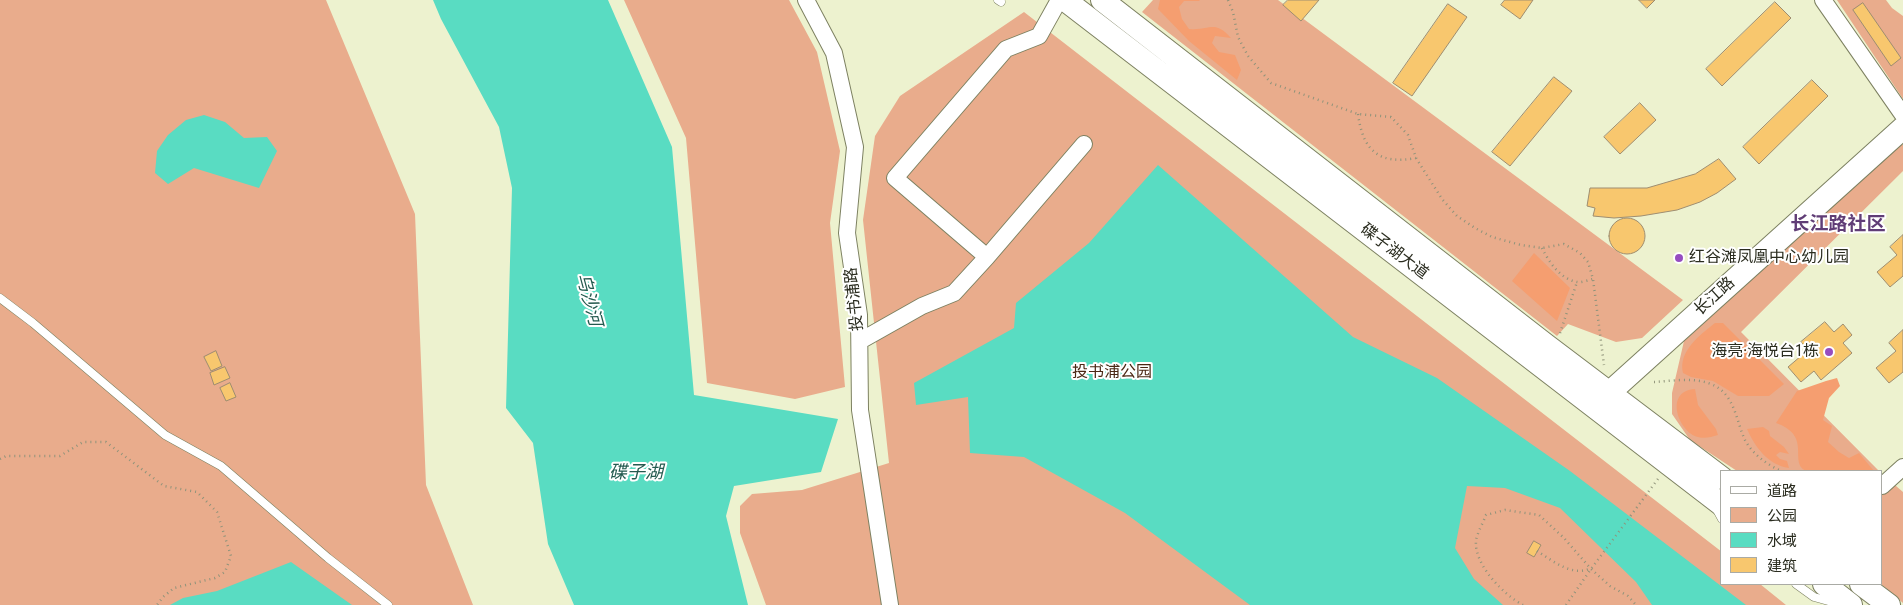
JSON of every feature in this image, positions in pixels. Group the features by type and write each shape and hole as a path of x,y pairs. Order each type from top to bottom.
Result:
{"main road":[{"name":"碟子湖大道","path":"1066,0 1602,399 1717,492"},
{"name":"碟子湖大道","path":"1102,0 1554,351 1669,464 1717,492"},
{"name":"长江路","path":"1602,399 1903,128"},
{"path":"1825,585 1851,605"},
{"path":"1862,585 1889,605"}],"street":[{"name":"投书浦路","path":"806,0 834,53 855,147 847,233 859,316 860,410 890,605"},
{"path":"987,257 895,178 1006,49 1039,36 1059,0"},
{"path":"1823,0 1903,115"},
{"path":"860,341 922,306 954,292 987,257 1084,144"},
{"path":"1883,485 1902,469"}],"lane":[{"path":"812,0 834,53"},
{"path":"0,298 33,323 165,435 221,466 328,558 388,605"},
{"path":"1717,492 1720,508"},
{"path":"1797,585 1814,598 1842,605"}],"path":[{"path":"1228,0 1233,12 1238,37 1248,56 1271,83 1358,114 1391,116 1408,135 1416,158 1442,199 1457,216 1492,237 1521,245 1542,248 1564,244 1580,253 1588,262 1593,279 1603,359 1602,399"},
{"path":"1358,114 1360,131 1370,150 1383,159 1402,161 1416,158"},
{"path":"1542,248 1550,263 1565,277 1577,282 1593,279"},
{"path":"1554,351 1577,282"},
{"path":"1654,382 1685,380 1712,384 1729,398 1745,440 1766,463 1778,470"},
{"path":"0,459 6,456 60,456 82,442 106,442 164,486 197,492 217,512 231,556 225,572 215,578 174,588 162,597 157,605"},
{"path":"1566,605 1591,568 1669,464"},
{"path":"1523,605 1512,599 1482,567 1476,542 1486,515 1506,510 1539,515 1610,586 1628,596 1636,605"},
{"path":"1537,551 1571,570 1582,572 1591,568"}],"green space":[{"path":"0,0 326,0 415,214 426,485 473,605 0,605"},
{"path":"624,0 789,0 817,52 840,151 830,223 845,387 795,399 707,383 686,138"},
{"path":"1153,0 1278,0 1683,300 1642,338 1616,342 1568,324 1557,336 1142,12"},
{"path":"1837,0 1886,0 1892,8 1903,16 1903,99"},
{"name":"投书浦公园","path":"1024,12 1720,550 1720,585 1761,585 1786,605 766,605 740,533 740,506 752,494 802,490 889,463 863,220 875,136 900,96"},
{"path":"1897,142 1903,145 1903,171 1741,332 1878,470 1735,470 1690,440 1672,414 1672,393 1684,341"},
{"path":"1883,475 1903,492 1903,603 1882,585"}],"shaded area":[{"path":"1160,0 1200,1 1184,1 1179,7 1182,19 1189,29 1216,27 1231,38 1215,36 1212,43 1219,52 1235,55 1241,70 1237,80 1189,41 1158,9"},
{"path":"1534,253 1570,288 1557,321 1512,281"},
{"path":"1715,323 1723,323 1784,384 1769,396 1738,396 1713,381 1691,377 1683,373 1682,365 1687,351 1697,338"},
{"path":"1837,378 1840,386 1829,398 1823,420 1832,426 1828,442 1849,458 1859,453 1873,470 1805,470 1799,462 1797,442 1794,435 1787,428 1776,423 1797,391"},
{"path":"1695,389 1698,405 1716,429 1718,435 1706,438 1698,437 1691,434 1680,421 1677,412 1679,397 1685,391"},
{"path":"1763,427 1769,431 1770,436 1784,447 1789,454 1780,452 1776,455 1780,459 1787,461 1789,468 1775,463 1763,454 1747,429"}],"water":[{"name":"碟子湖","path":"433,0 608,0 672,147 694,395 838,419 821,472 734,486 726,516 748,605 574,605 548,544 533,443 506,408 512,188 499,127 441,19"},
{"path":"204,115 225,122 244,138 267,137 277,151 259,188 194,168 168,184 155,173 157,151 168,135 186,120"},
{"path":"1158,165 1353,337 1437,378 1570,471 1746,605 1652,605 1636,582 1560,508 1505,488 1467,486 1455,548 1474,579 1503,605 1250,605 1125,513 1024,457 970,453 968,397 916,405 914,383 1014,328 1016,303 1089,243"},
{"path":"291,562 352,605 170,605 183,598 217,591"}],"building":[{"path":"1288,0 1319,0 1301,21 1283,5"},
{"path":"1505,0 1533,0 1520,19 1501,5"},
{"path":"1639,0 1655,0 1647,8"},
{"path":"1775,2 1791,18 1722,86 1706,69"},
{"path":"1863,3 1901,58 1891,66 1853,10"},
{"path":"1448,4 1467,17 1412,96 1393,83"},
{"path":"1554,77 1572,91 1510,166 1492,152"},
{"path":"1812,80 1828,96 1759,164 1743,147"},
{"path":"1640,103 1656,120 1620,154 1604,137"},
{"path":"1719,159 1736,179 1717,193 1700,202 1677,210 1614,218 1593,216 1595,208 1587,206 1590,188 1647,188 1695,174"},
{"path":"1627,218 1634,219 1640,223 1644,229 1644,243 1640,249 1634,253 1627,254 1620,253 1614,249 1610,243 1609,236 1610,229 1614,223 1620,219"},
{"path":"1903,235 1903,276 1890,287 1877,272 1897,255 1890,247"},
{"name":"海亮·海悦台1栋","path":"1825,322 1834,332 1843,324 1852,335 1843,343 1852,353 1821,380 1814,371 1801,382 1788,367 1808,350 1801,342"},
{"path":"1903,330 1903,372 1889,383 1876,368 1896,351 1889,343"},
{"path":"216,351 222,366 211,371 204,357"},
{"path":"225,367 230,378 214,385 210,373"},
{"path":"230,383 236,397 226,401 220,388"},
{"path":"1534,541 1541,545 1534,557 1527,553"}],"place":[{"name":"红谷滩凤凰中心幼儿园","path":"1679,258"},
{"name":"海亮·海悦台1栋","path":"1829,352"}],"district":[{"name":"长江路社区","path":"1838,225"}],"water label":[{"name":"乌沙河","path":"588,300"}]}
